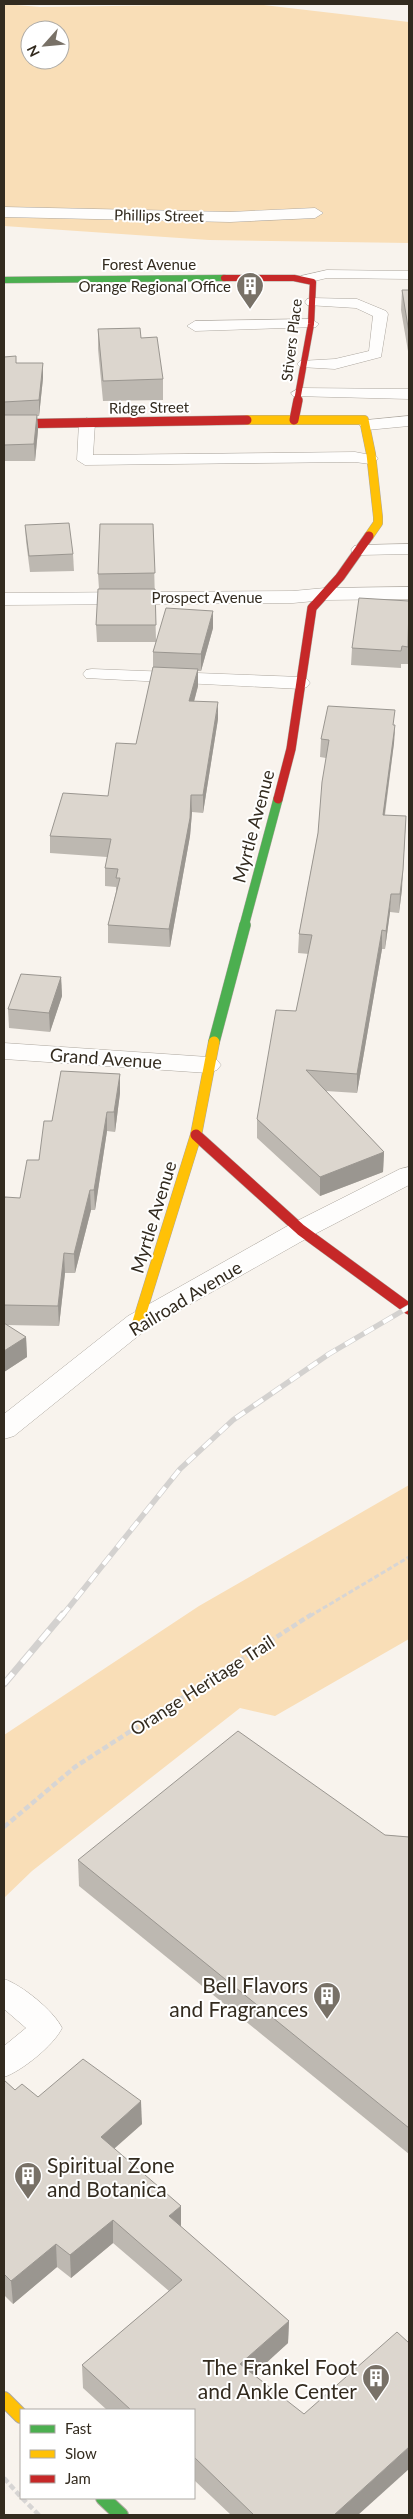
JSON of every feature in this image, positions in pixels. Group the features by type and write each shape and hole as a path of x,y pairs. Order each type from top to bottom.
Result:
{"street":[{"name":"Phillips Street","path":"4,212 230,217 315,212"},
{"name":"Forest Avenue","path":"4,280 300,278"},
{"name":"Stivers Place","path":"294,420 311,324 313,282 300,278"},
{"name":"Ridge Street","path":"4,424 294,420"},
{"path":"294,420 364,420 367,425"},
{"name":"Myrtle Avenue","path":"138,1322 196,1135 208,1065 291,749 312,608 360,550 380,522 377,490 370,459 367,425"},
{"name":"Prospect Avenue","path":"4,599 293,597 325,594 409,593"},
{"name":"Grand Avenue","path":"4,1051 208,1065"},
{"path":"196,1135 301,1230 409,1310"},
{"name":"Railroad Avenue","path":"4,1429 138,1322 301,1230 409,1175"},
{"path":"4,2399 20,2415"},
{"path":"105,2499 121,2515"}],"lane":[{"path":"300,278 326,274 409,275"},
{"path":"305,364 335,364 376,354 381,314 369,306 348,302 312,302"},
{"path":"195,326 311,324"},
{"path":"299,393 409,394"},
{"path":"367,425 409,421"},
{"path":"87,423 85,460 355,457 370,459"},
{"path":"360,550 409,549"},
{"path":"92,674 300,683"},
{"path":"4,1991 48,2028 4,2064"}],"path":[{"name":"Orange Heritage Trail","path":"4,1827 75,1767 342,1595 409,1557"},
{"path":"4,2478 20,2495"},
{"path":"24,2499 39,2515"}],"shaded area":[{"path":"4,4 40,7 255,4 409,22 409,243 209,240 4,226"},
{"path":"409,1485 409,1639 275,1716 240,1708 32,1871 4,1898 4,1735 199,1606"}],"building":[{"path":"402,290 409,290 409,333"},
{"path":"140,328 141,338 157,337 163,379 103,381 98,329"},
{"path":"16,356 16,363 43,363 39,400 4,402 4,357"},
{"path":"4,415 37,415 34,444 4,445"},
{"path":"69,523 73,554 29,556 25,525"},
{"path":"100,524 153,524 155,573 98,574"},
{"path":"98,589 155,589 156,625 96,625"},
{"path":"359,598 409,601 408,647 402,646 401,651 352,648"},
{"path":"166,608 213,611 201,654 153,652"},
{"path":"153,667 198,669 189,701 218,702 203,795 191,795 190,818 169,929 108,925 120,878 116,878 118,869 105,868 111,839 50,836 63,793 108,796 116,743 136,744"},
{"path":"328,706 395,710 393,725 395,725 383,815 406,816 400,894 391,894 386,931 382,930 357,1074 306,1070 384,1152 320,1177 257,1119 276,1010 296,1011 312,935 299,934 318,833 322,782 329,740 321,739"},
{"path":"21,974 61,977 49,1013 8,1009"},
{"path":"61,1071 120,1074 114,1112 107,1112 94,1190 90,1190 74,1254 64,1253 58,1306 4,1305 4,1200 5,1197 20,1198 27,1160 39,1160 44,1121 52,1121"},
{"path":"4,1323 26,1337 4,1351"},
{"name":"Bell Flavors and Fragrances","path":"238,1731 385,1835 409,1837 409,2128 78,1860"},
{"path":"83,2059 141,2101 101,2137 181,2206 169,2216 289,2321 240,2364 304,2414 397,2332 409,2343 409,2447 334,2515 254,2515 195,2458 195,2409 130,2409 82,2365 182,2280 113,2220 70,2255 56,2244 11,2281 4,2274 4,2080 15,2090 22,2084 38,2097"}],"railway":[{"path":"62,1616 180,1469 233,1420 329,1354 409,1307"},
{"path":"4,1684 63,1614"}],"traffic: fast":[{"path":"4,280 224,278"},
{"path":"214,1042 278,799"},
{"path":"104,2499 121,2515"}],"traffic: slow":[{"path":"247,420 364,420 371,454 378,517 378,523 369,536"},
{"path":"138,1322 196,1135 214,1042"},
{"path":"4,2399 20,2415"}],"traffic: jam":[{"path":"224,278 294,278 313,282 311,324 294,420"},
{"path":"4,424 247,420"},
{"path":"278,799 291,749 312,608 340,577 369,536"},
{"path":"196,1135 301,1230 409,1309"}],"place":[{"name":"Orange Regional Office","path":"250,310"},
{"name":"Bell Flavors and Fragrances","path":"327,2020"},
{"name":"Spiritual Zone and Botanica","path":"28,2200"},
{"name":"The Frankel Foot and Ankle Center","path":"376,2402"}]}
